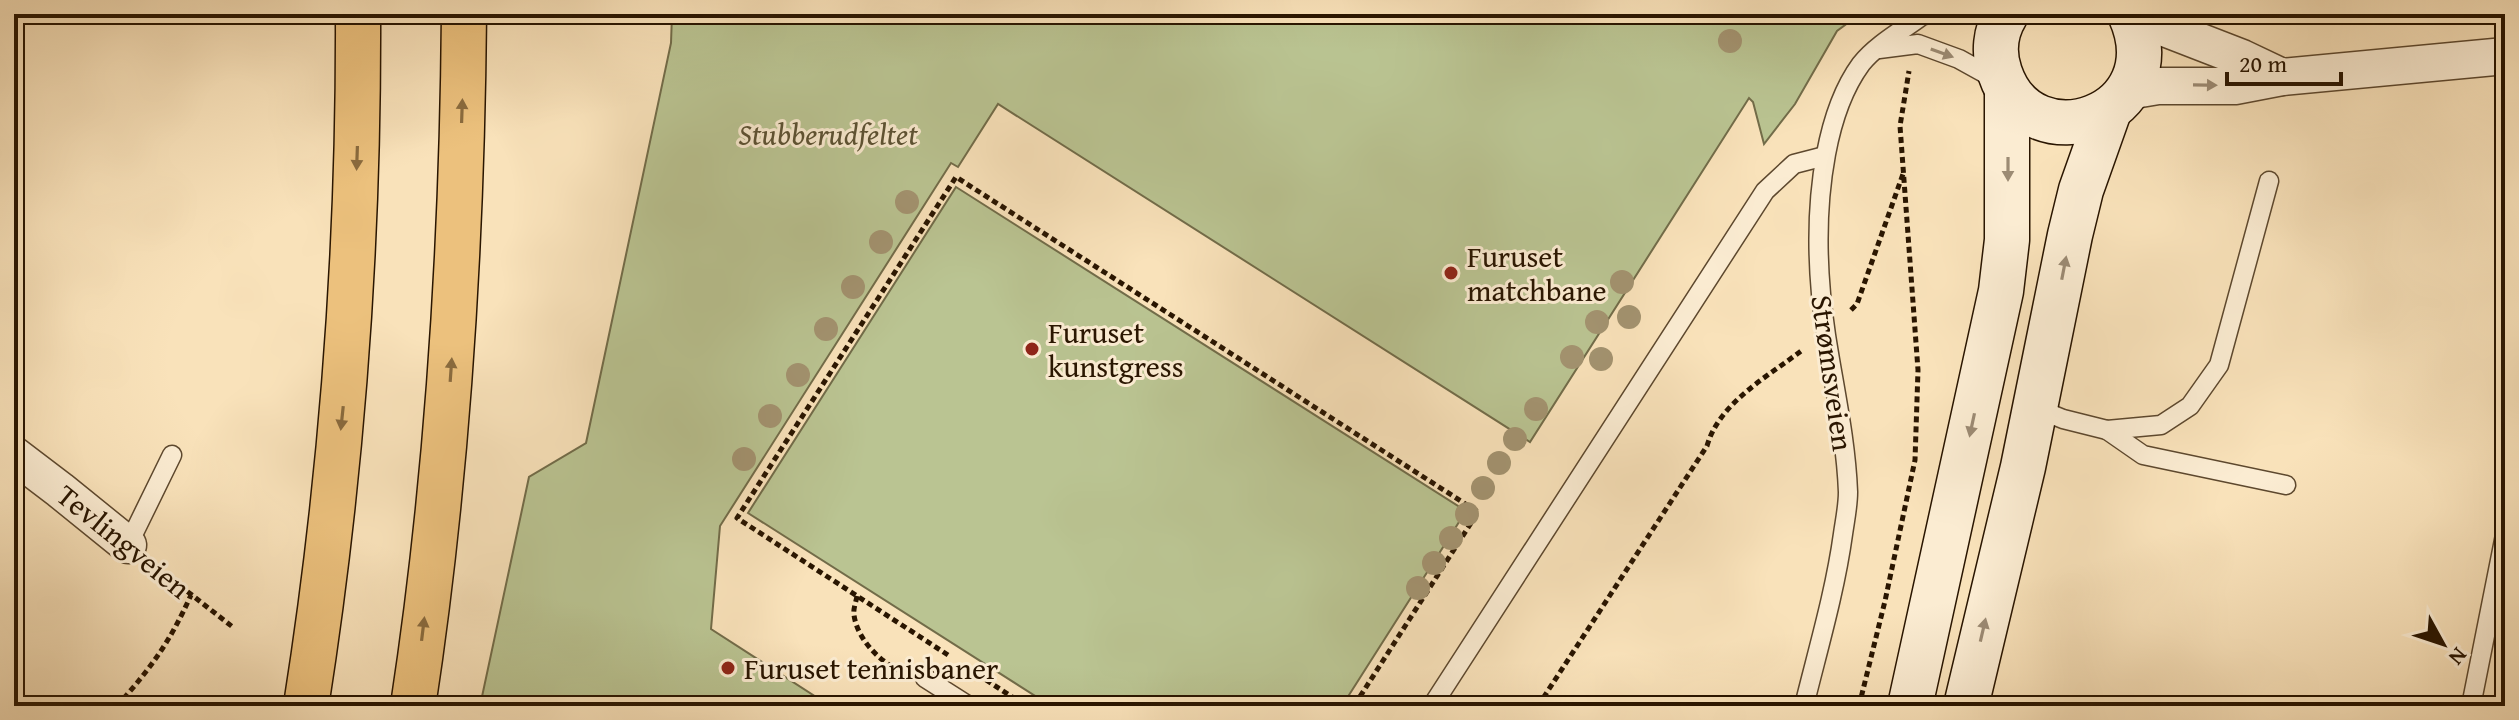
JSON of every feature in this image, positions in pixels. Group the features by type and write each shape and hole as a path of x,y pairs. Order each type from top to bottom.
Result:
{"highway":[{"path":"342,14 358,80"},
{"path":"306,706 331,522 346,376 355,219 358,14"},
{"path":"413,706 437,526 450,382 459,237 464,14"}],"main road":[{"path":"2006,14 1996,42 1996,63 2005,87 2020,105 2036,116 2054,122 2073,123 2092,119 2118,101"},
{"path":"1966,706 2036,408 2081,190 2118,101 2137,73 2139,34 2131,14"},
{"path":"1910,706 2001,291 2007,240 2005,87"}],"street":[{"path":"2131,14 2282,77"},
{"path":"2118,101 2158,86 2235,86 2282,77 2505,56"},
{"name":"Tevlingveien","path":"14,455 128,545"}],"lane":[{"name":"Strømsveien","path":"1804,706 1840,559 1848,495 1844,442 1821,290 1818,223 1825,156 1831,124 1861,64 1876,49 1923,15 1932,14"},
{"path":"1876,49 1918,44 1959,59 2005,87"},
{"path":"1432,706 1765,191 1794,164 1825,156"},
{"path":"2036,408 2063,419 2107,430 2161,425 2190,406 2219,365 2269,181"},
{"path":"2107,430 2143,455 2286,485"},
{"path":"128,545 172,455"},
{"path":"2471,706 2505,535"},
{"path":"925,678 969,706"}],"path":[{"path":"1859,706 1915,460 1918,370 1900,126 1909,67"},
{"path":"1848,313 1857,304 1904,169"},
{"path":"948,655 737,518 956,177 1478,512 1354,706"},
{"path":"1538,706 1707,446 1727,408 1808,345"},
{"name":"Tevlingveien","path":"128,545 234,628"},
{"path":"117,706 153,666 177,628 191,595"},
{"path":"857,596 853,613 860,636 887,665 913,678 925,678"},
{"path":"974,672 1026,706"}],"green space":[{"name":"Stubberudfeltet","path":"672,14 1860,14 1837,31 1795,104 1764,144 1753,102 1749,98 1530,442 998,104 958,167 951,163 720,526 711,629 830,706 480,706 529,477 586,443 671,43"},
{"name":"Furuset kunstgress","path":"956,187 1466,511 1342,706 1051,706 748,513"}],"place":[{"name":"Furuset matchbane","path":"1451,273"},
{"name":"Furuset kunstgress","path":"1032,349"},
{"name":"Furuset tennisbaner","path":"728,668"}]}
